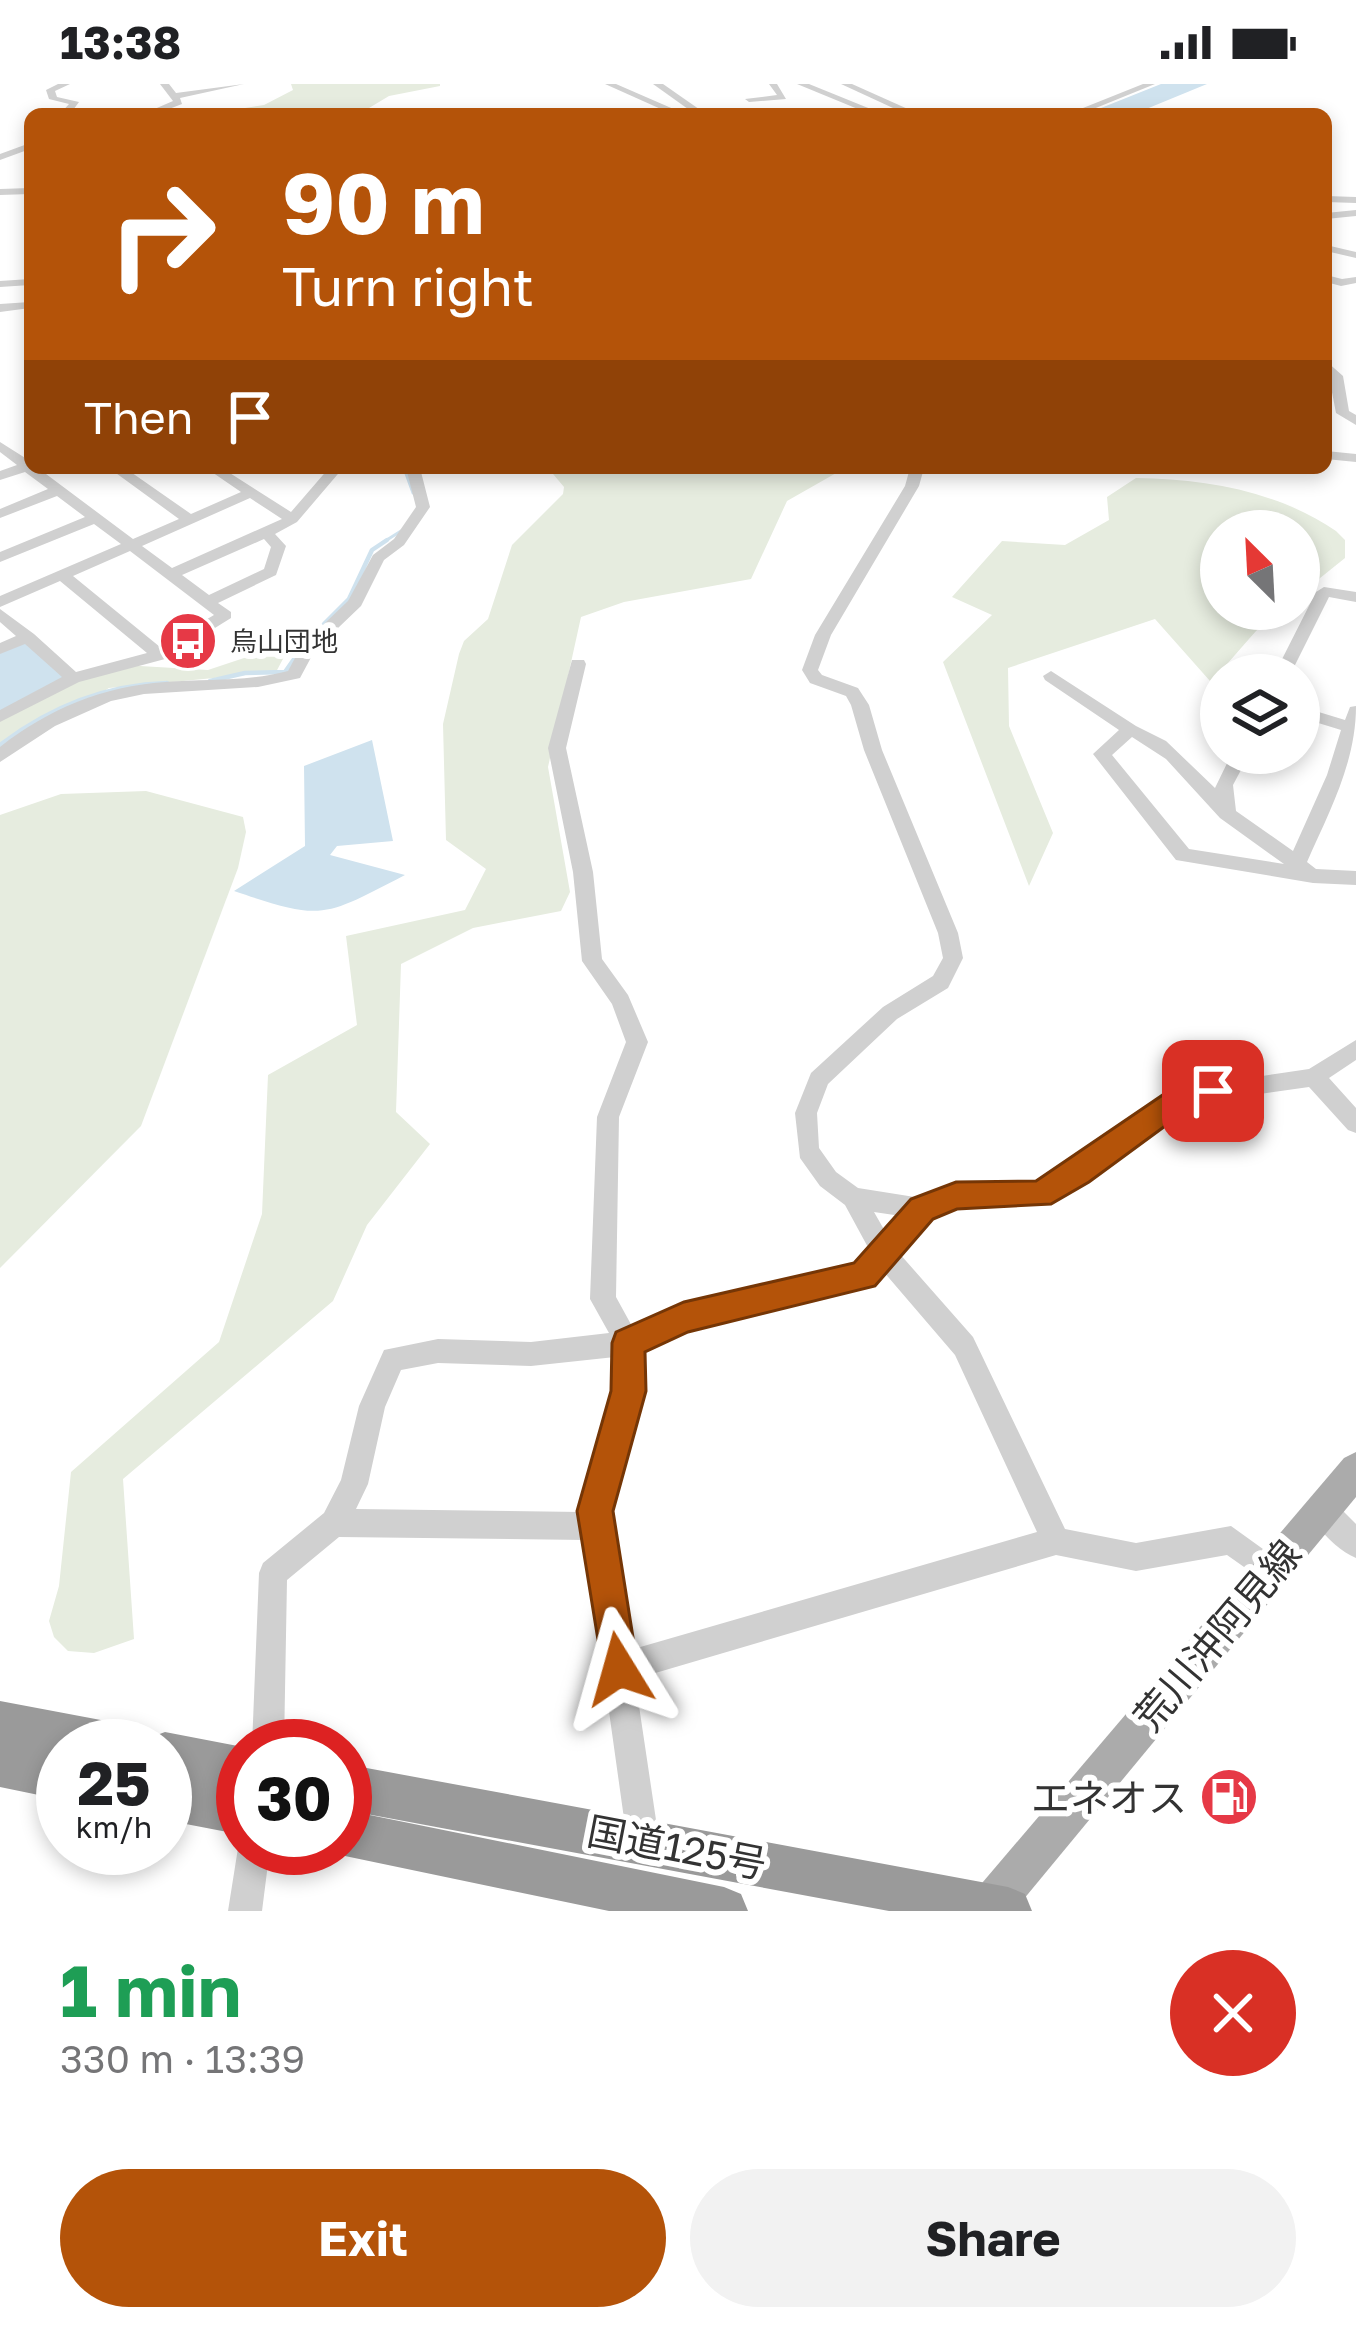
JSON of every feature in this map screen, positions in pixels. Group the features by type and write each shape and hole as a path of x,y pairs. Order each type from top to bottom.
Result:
{"highway":[{"path":"0,1723 36,1730"},
{"path":"0,1765 36,1772"},
{"name":"国道125号","path":"372,1792 994,1910"},
{"name":"国道125号","path":"372,1839 724,1911"}],"main road":[{"name":"荒川沖阿見線","path":"994,1910 1356,1470"}],"street":[{"path":"66,84 50,90 53,99 75,102 70,108"},
{"path":"164,84 176,105 167,108"},
{"path":"175,96 240,84"},
{"path":"610,84 666,108"},
{"path":"657,84 692,108"},
{"path":"749,99 783,97 772,84"},
{"path":"800,84 861,91"},
{"path":"800,84 862,108"},
{"path":"822,87 845,84 900,108"},
{"path":"1089,108 1151,84"},
{"path":"1332,372 1353,418"},
{"path":"0,717 74,678 159,655 225,615 40,474"},
{"path":"125,474 190,520"},
{"path":"222,474 292,519"},
{"path":"171,574 292,519 322,474"},
{"path":"0,756 28,733 100,699 150,688 193,689 294,674 308,648 355,603 378,558 415,523 423,507 415,474"},
{"path":"915,474 823,635 810,670 816,679 852,692 860,705 873,750 948,933 952,958 940,982 890,1013 819,1078 806,1113 808,1151 828,1179 853,1198 886,1256 964,1346 1056,1541"},
{"path":"0,514 58,490"},
{"path":"0,602 251,494"},
{"path":"0,557 95,518"},
{"path":"207,602 271,572 279,545 266,533"},
{"path":"62,575 159,655"},
{"path":"1293,654 1324,592 1356,597"},
{"path":"0,614 74,678"},
{"path":"0,649 28,637"},
{"path":"578,664 556,748 583,872 592,961 621,1001 637,1042 608,1117 603,1299 628,1343 628,1391 595,1511 644,1840"},
{"path":"1051,676 1173,754 1227,814 1305,870"},
{"path":"1305,870 1346,779 1354,722 1320,715"},
{"path":"1130,730 1102,754 1183,856 1356,878"},
{"path":"1227,814 1224,785 1230,774"},
{"path":"269,1719 273,1573 334,1523 354,1484 372,1406 393,1359 437,1352 531,1354 628,1343 684,1318 864,1275 886,1256 922,1209 956,1195 1040,1194 1184,1096 1314,1077 1356,1049"},
{"path":"1314,1077 1356,1123"},
{"path":"853,1198 922,1209"},
{"path":"1322,1510 1356,1544"},
{"path":"334,1523 597,1526"},
{"path":"619,1669 1056,1541 1136,1557 1231,1540 1270,1572"},
{"path":"245,1911 250,1875"}],"shaded area":[{"path":"291,84 440,84 389,96 369,108 245,108 264,105 293,90"},
{"path":"553,474 834,474 787,501 751,579 624,602 581,617 548,767 570,892 561,911 473,928 401,964 396,1112 430,1144 367,1225 333,1301 123,1479 134,1639 94,1653 68,1651 54,1637 49,1621 59,1586 71,1472 219,1342 262,1214 268,1075 357,1025 346,936 465,910 486,869 446,840 443,724 464,641 488,619 512,545 563,494 564,487"},
{"path":"1136,478 1188,481 1240,490 1298,510 1200,510 1200,630 1257,630 1236,654 1200,654 1200,670 1155,619 1008,668 1009,726 1053,833 1029,886 943,662 992,615 952,597 1002,541 1065,545 1109,520 1107,497"},
{"path":"1320,521 1345,540 1345,558 1320,578"},
{"path":"292,642 276,672 109,688 0,756 0,717 44,692 123,665 208,670"},
{"path":"146,791 243,817 246,832 238,868 141,1126 0,1268 0,815 61,794"}],"water":[{"path":"1161,84 1207,84 1149,108 1101,108"},
{"path":"30,637 76,680 0,714 0,651"},
{"path":"372,740 393,841 337,846 330,855 405,875 356,900 322,910 287,907 234,891 305,846 304,766"}],"waterway":[{"path":"406,474 413,493"},
{"path":"382,543 401,531"},
{"path":"324,624 349,599 372,550 387,540"},
{"path":"210,681 245,673 285,672 306,642"},
{"path":"0,745 38,720 100,693 167,683"}],"place":[{"name":"烏山団地","path":"188,641"},
{"name":"エネオス","path":"1229,1797"}],"route":[{"path":"619,1669 595,1511 628,1391 628,1343 684,1318 864,1275 886,1256 922,1209 956,1195 1040,1194 1114,1148 1184,1096 1213,1091"}]}
